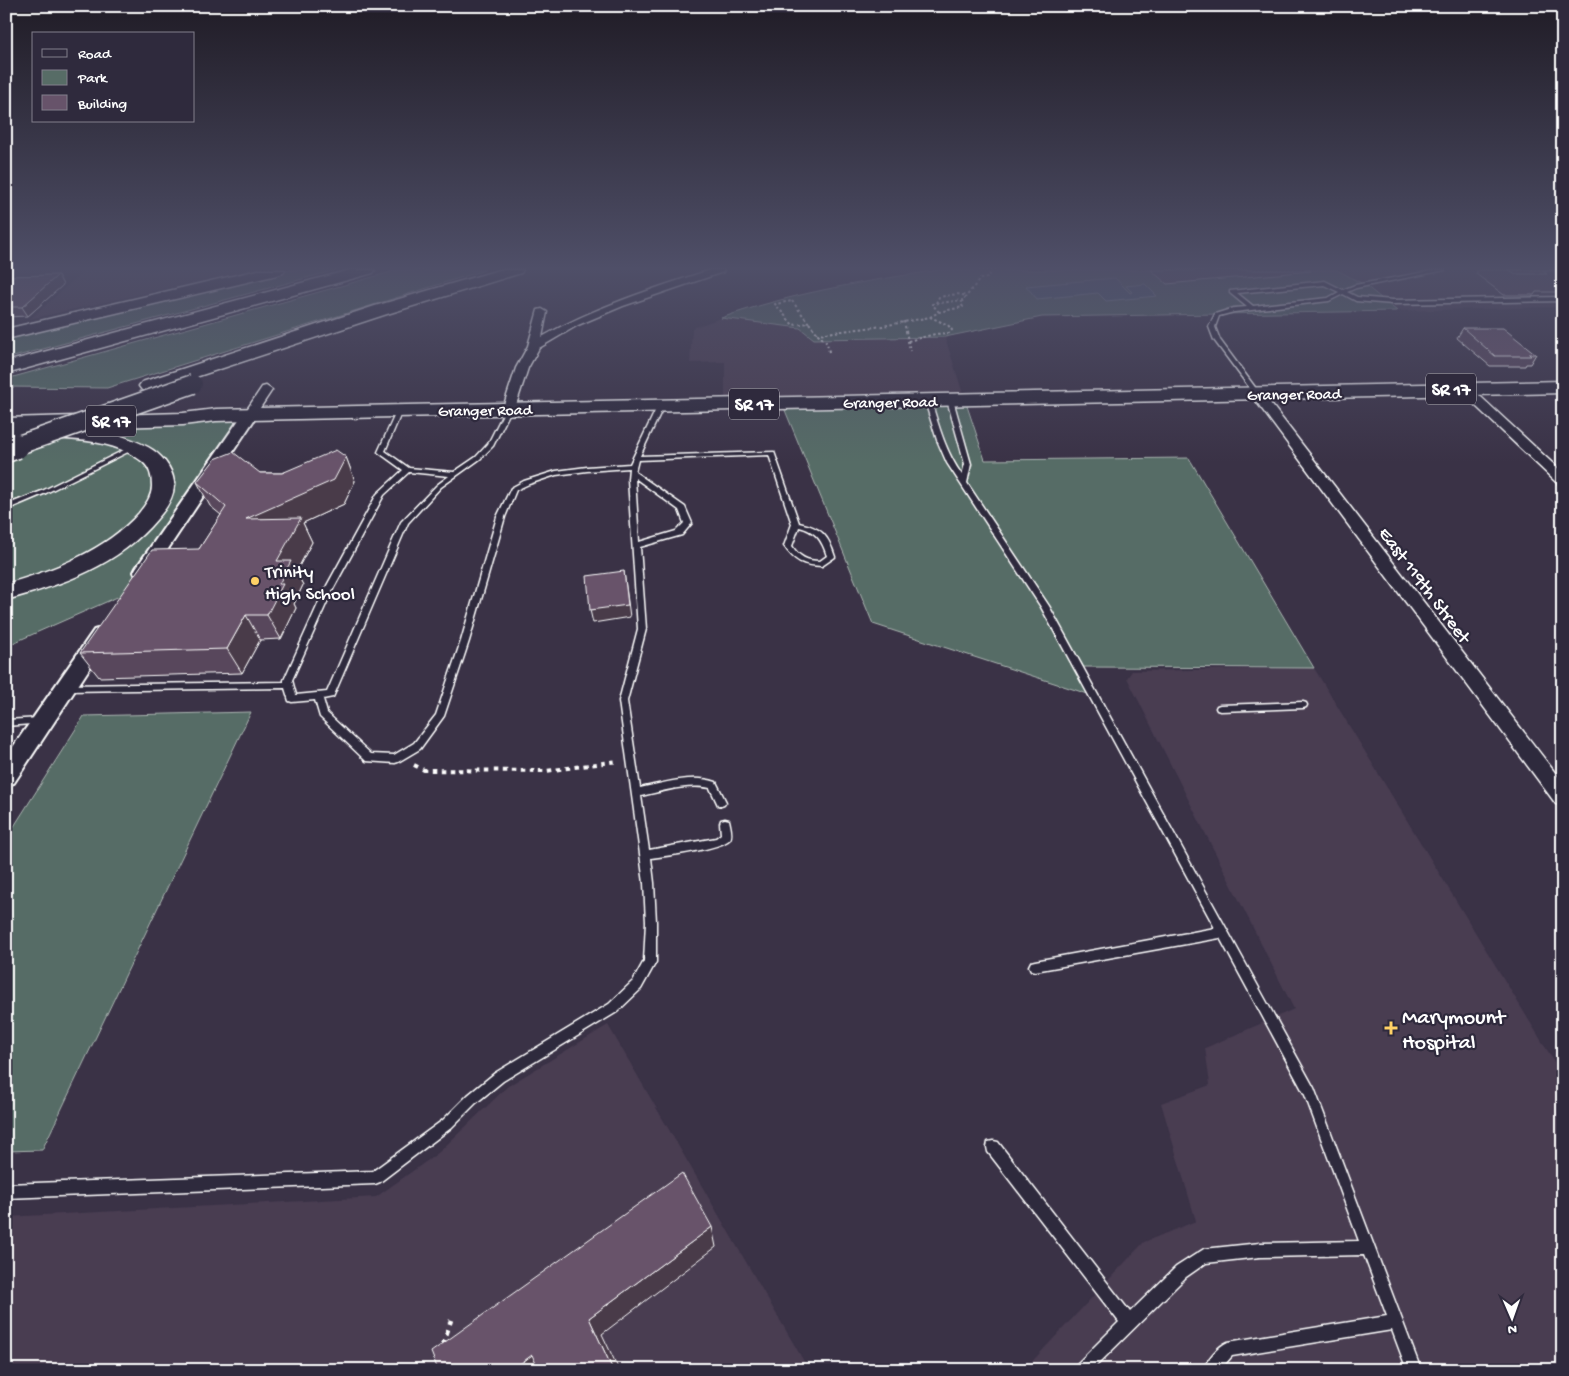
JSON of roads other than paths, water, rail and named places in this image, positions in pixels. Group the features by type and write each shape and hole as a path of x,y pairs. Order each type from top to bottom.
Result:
{"main road":[{"path":"6,368 130,334"},
{"path":"6,432 307,334"},
{"path":"6,450 337,334"},
{"name":"Granger Road","path":"6,424 183,419 216,415 250,414 1563,387"},
{"name":"Granger Road","path":"6,418 189,413 216,415"},
{"path":"6,432 97,437 132,448 154,460 161,469 164,479 163,491 146,519 124,539 89,561 60,575 6,592"}],"street":[{"path":"510,408 522,368 534,346 537,334"},
{"path":"534,346 554,334"},
{"path":"1464,388 1563,481"},
{"path":"131,591 266,390"},
{"name":"East 119th Street","path":"1257,394 1563,798"},
{"path":"6,776 109,623"}],"lane":[{"path":"1215,334 1217,340 1257,394"},
{"path":"950,400 968,464 963,484"},
{"path":"928,401 940,440 963,484 1045,606 1310,1092 1414,1370"},
{"path":"6,1191 375,1177 447,1124 472,1099 499,1077 614,1008 637,985 650,962 651,922 649,883 623,701 642,629 635,546 633,466 661,405"},
{"path":"407,470 381,494 338,573 288,680 292,699 330,695 405,522 439,486 478,458 491,445 510,408"},
{"path":"399,411 381,452 407,470 455,474"},
{"path":"6,508 44,492 132,448"},
{"path":"318,696 323,715 369,758 395,760 417,746 440,716 465,641 501,517 513,489 541,476 574,470 772,453 796,524 788,546 794,556 807,563 822,564 831,558 823,536 812,527 796,524"},
{"path":"633,466 682,509 688,523 679,533 635,546"},
{"path":"65,688 289,685"},
{"path":"1220,708 1303,705"},
{"path":"7,723 43,721"},
{"path":"636,793 686,784 708,783 714,785 721,802"},
{"path":"645,855 718,842 726,836 725,823"},
{"path":"1035,966 1223,932"},
{"path":"993,1147 1129,1323"},
{"path":"1081,1370 1181,1272 1204,1256 1260,1250 1369,1248"},
{"path":"1210,1370 1228,1349 1396,1322"}],"place":[{"name":"Trinity High School","path":"255,581"},
{"name":"Marymount Hospital","path":"1391,1028"}]}
